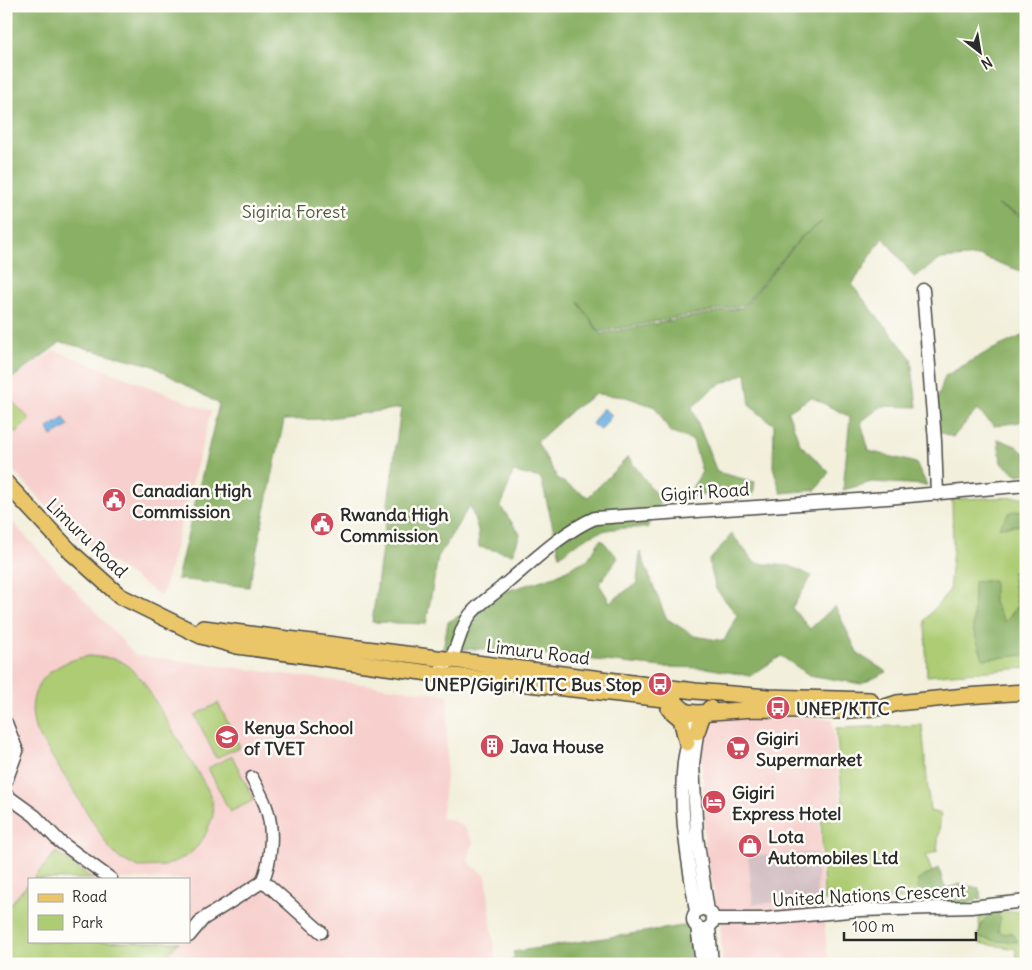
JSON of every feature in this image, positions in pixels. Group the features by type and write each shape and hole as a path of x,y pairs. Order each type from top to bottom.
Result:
{"main road":[{"name":"Limuru Road","path":"6,483 72,553 120,596 201,636 237,646 436,674 462,676 492,673 768,698 886,700 897,703"},
{"path":"6,490 44,531 72,553"},
{"name":"Limuru Road","path":"176,623 239,634 451,661 492,673 593,690 673,700 683,708"},
{"path":"593,690 614,698 673,710 692,737 713,702 711,695 707,692"},
{"path":"688,690 681,694 683,708 704,713 707,711"},
{"name":"Limuru Road","path":"707,711 754,709 840,711 886,708 897,703 1026,692"}],"street":[{"path":"923,290 935,441 937,494"},
{"name":"Gigiri Road","path":"451,661 466,623 475,610 541,555 585,522 595,518 937,494 1026,485"},
{"path":"436,674 451,661 462,676"},
{"path":"683,708 691,722 692,737 682,782 682,800 712,964"},
{"path":"6,723 17,751 6,781"},
{"path":"190,935 203,920 262,882 269,866 270,829 267,810 252,778"},
{"path":"6,795 35,816 59,841 110,878"},
{"path":"262,882 267,884 321,932"},
{"name":"United Nations Crescent","path":"704,919 763,919 860,910 971,907 1026,902"},
{"path":"702,964 704,919"}],"shaded area":[{"name":"Canadian High Commission","path":"54,350 211,411 162,597 76,537 6,463 6,384"},
{"name":"Kenya School of TVET","path":"6,515 135,655 448,695 446,779 441,818 452,820 464,827 473,842 468,860 469,863 486,876 496,964 6,964"},
{"path":"757,715 832,719 841,802 819,812 822,907 829,964 722,964 721,931 705,846 702,749 697,744 706,719"},
{"path":"817,853 817,900 753,904 748,856"}],"green space":[{"name":"Sigiria Forest","path":"6,6 1026,6 1026,217 997,205 1026,219 1026,273 980,256 941,259 914,277 883,237 852,285 911,358 917,407 881,406 861,422 869,451 916,463 927,485 872,482 843,490 850,417 811,397 788,412 800,444 829,472 816,490 781,493 773,467 774,425 750,406 746,373 713,388 692,408 717,472 755,482 753,496 708,493 686,498 702,472 693,440 671,433 655,407 626,397 596,394 573,409 537,442 558,479 588,497 628,457 661,501 647,528 621,528 600,532 571,547 560,556 541,478 513,472 501,507 520,534 513,554 479,547 478,530 470,505 438,557 426,624 372,622 401,408 322,419 284,420 249,587 177,579 219,404 151,365 61,342 6,383","holes":["822,222 802,237 744,307 600,334 578,302 600,332 744,305 801,237"]},
{"path":"1026,334 1026,415 1020,422 994,426 977,410 953,437 928,428 945,376 987,352"},
{"path":"6,395 30,419 16,433 6,423"},
{"path":"998,439 1016,446 1026,455 1026,474 1018,475 1001,463"},
{"path":"1026,497 1026,668 927,676 925,620 949,591 953,549 952,499"},
{"path":"1026,510 1026,525 999,527 1010,512"},
{"path":"732,534 755,563 790,566 812,576 792,608 810,629 835,606 858,654 887,672 861,684 809,675 781,656 750,676 707,668 662,667 490,649 443,649 448,622 501,593 555,576 588,559 601,539 618,558 599,584 610,602 637,583 640,552 666,618 694,636 724,641 737,615 716,589 709,561"},
{"path":"1012,572 1026,574 1026,655 983,659 973,629 974,582 994,580 994,603 1005,622 1017,607"},
{"path":"90,656 116,659 126,664 143,681 207,788 212,800 213,816 205,836 187,856 165,866 139,867 120,859 110,849 36,731 33,702 36,690 42,680 62,664"},
{"path":"218,703 240,747 216,758 195,715"},
{"path":"922,725 930,811 941,814 937,851 926,856 932,872 936,898 824,901 821,815 843,803 836,728"},
{"path":"232,756 254,800 230,812 208,768"},
{"path":"56,852 92,878 34,878"},
{"path":"939,868 943,883 947,888 960,884 979,888 981,898 967,904 930,902 917,888 918,880"},
{"path":"28,884 28,942 179,942 158,964 6,964 6,909"},
{"path":"996,909 1000,920 998,931 1005,934 1012,932 1018,942 996,941 977,937 983,921"},
{"path":"1026,910 1026,964 1017,964 1016,949 980,943 979,915"},
{"path":"689,925 692,964 507,964 515,957 513,952"}],"water":[{"path":"603,408 612,415 601,430 592,424"},
{"path":"64,418 69,426 52,436 48,428"}],"place":[{"name":"Canadian High Commission","path":"114,500"},
{"name":"Rwanda High Commission","path":"322,524"},
{"name":"UNEP/Gigiri/KTTC Bus Stop","path":"660,684"},
{"name":"UNEP/KTTC","path":"778,708"},
{"name":"Kenya School of TVET","path":"227,737"},
{"name":"Java House","path":"492,746"},
{"name":"Gigiri Supermarket","path":"738,748"},
{"name":"Gigiri Express Hotel","path":"714,802"},
{"name":"Lota Automobiles Ltd","path":"750,846"}]}
